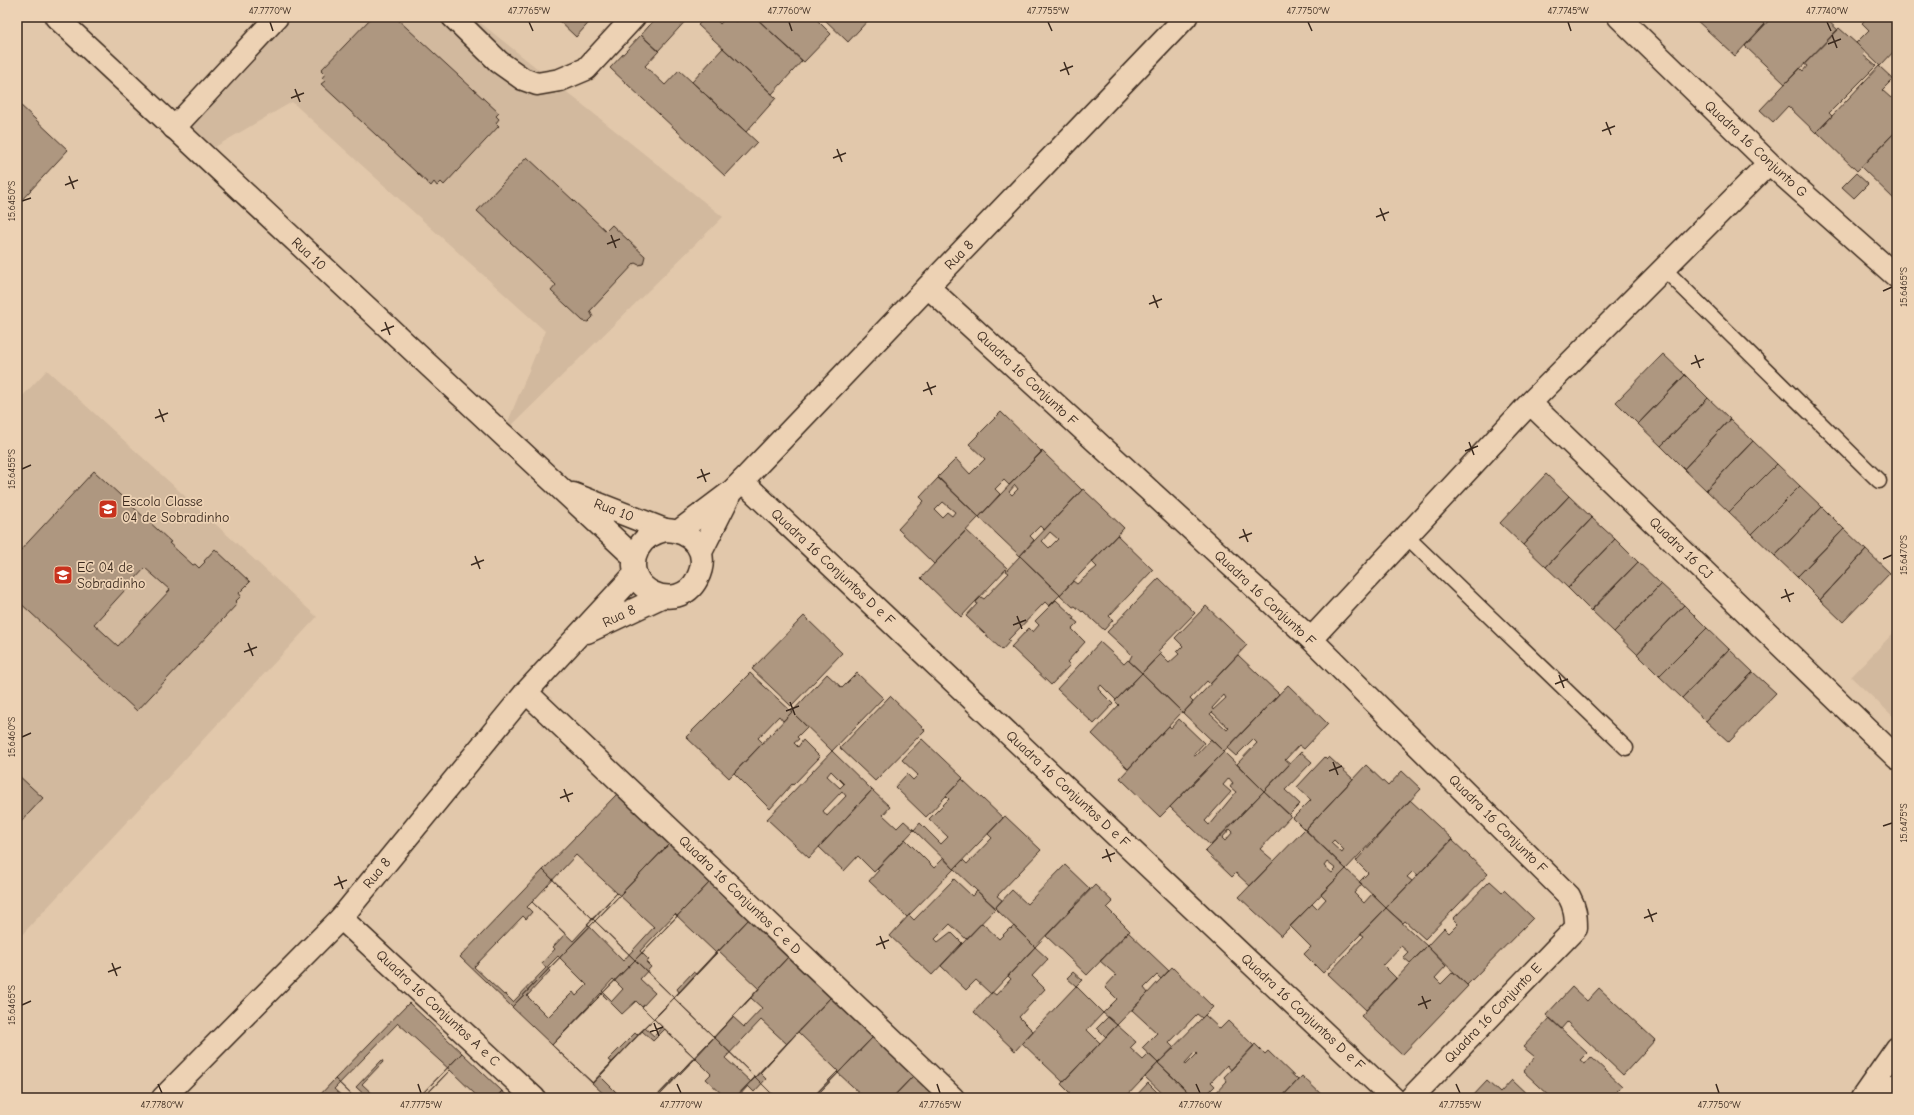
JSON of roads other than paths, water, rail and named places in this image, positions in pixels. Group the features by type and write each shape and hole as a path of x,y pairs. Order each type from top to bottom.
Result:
{"street":[{"name":"Rua 10","path":"56,17 563,490 634,565"},
{"path":"174,128 277,17"},
{"path":"453,17 499,62 523,80 537,84 560,80 586,69 634,17"},
{"name":"Rua 8","path":"672,531 737,486 1186,17"},
{"name":"Quadra 16 Conjunto G","path":"1619,17 1769,163 1897,278"},
{"path":"1311,639 1530,403 1769,163"},
{"name":"Quadra 16 Conjunto F","path":"928,287 1311,639 1558,884 1569,896 1574,905 1576,928"},
{"name":"Quadra 16 CJ","path":"1530,403 1897,758"},
{"name":"Rua 8","path":"700,552 737,486"},
{"name":"Quadra 16 Conjuntos D e F","path":"737,486 1393,1098"},
{"name":"Rua 10","path":"563,490 672,531"},
{"path":"672,531 692,539 700,552 702,566 697,580 688,590 680,595 662,596 646,589 634,565 640,546 647,538 656,532 672,531"},
{"name":"Rua 8","path":"163,1098 341,918 526,692 577,636 634,565"},
{"name":"Rua 8","path":"577,636 662,596"},
{"name":"Quadra 16 Conjuntos C e D","path":"526,692 954,1098"},
{"name":"Quadra 16 Conjuntos A e C","path":"341,918 534,1098"},
{"name":"Quadra 16 Conjunto E","path":"1411,1098 1576,928"},
{"path":"1862,1098 1897,1048"},
{"path":"1881,1098 1897,1085"}],"lane":[{"path":"1664,269 1879,481"},
{"path":"1406,536 1626,748"}],"place":[{"name":"Escola Classe 04 de Sobradinho","path":"108,509"},
{"name":"EC 04 de Sobradinho","path":"63,575"}]}
